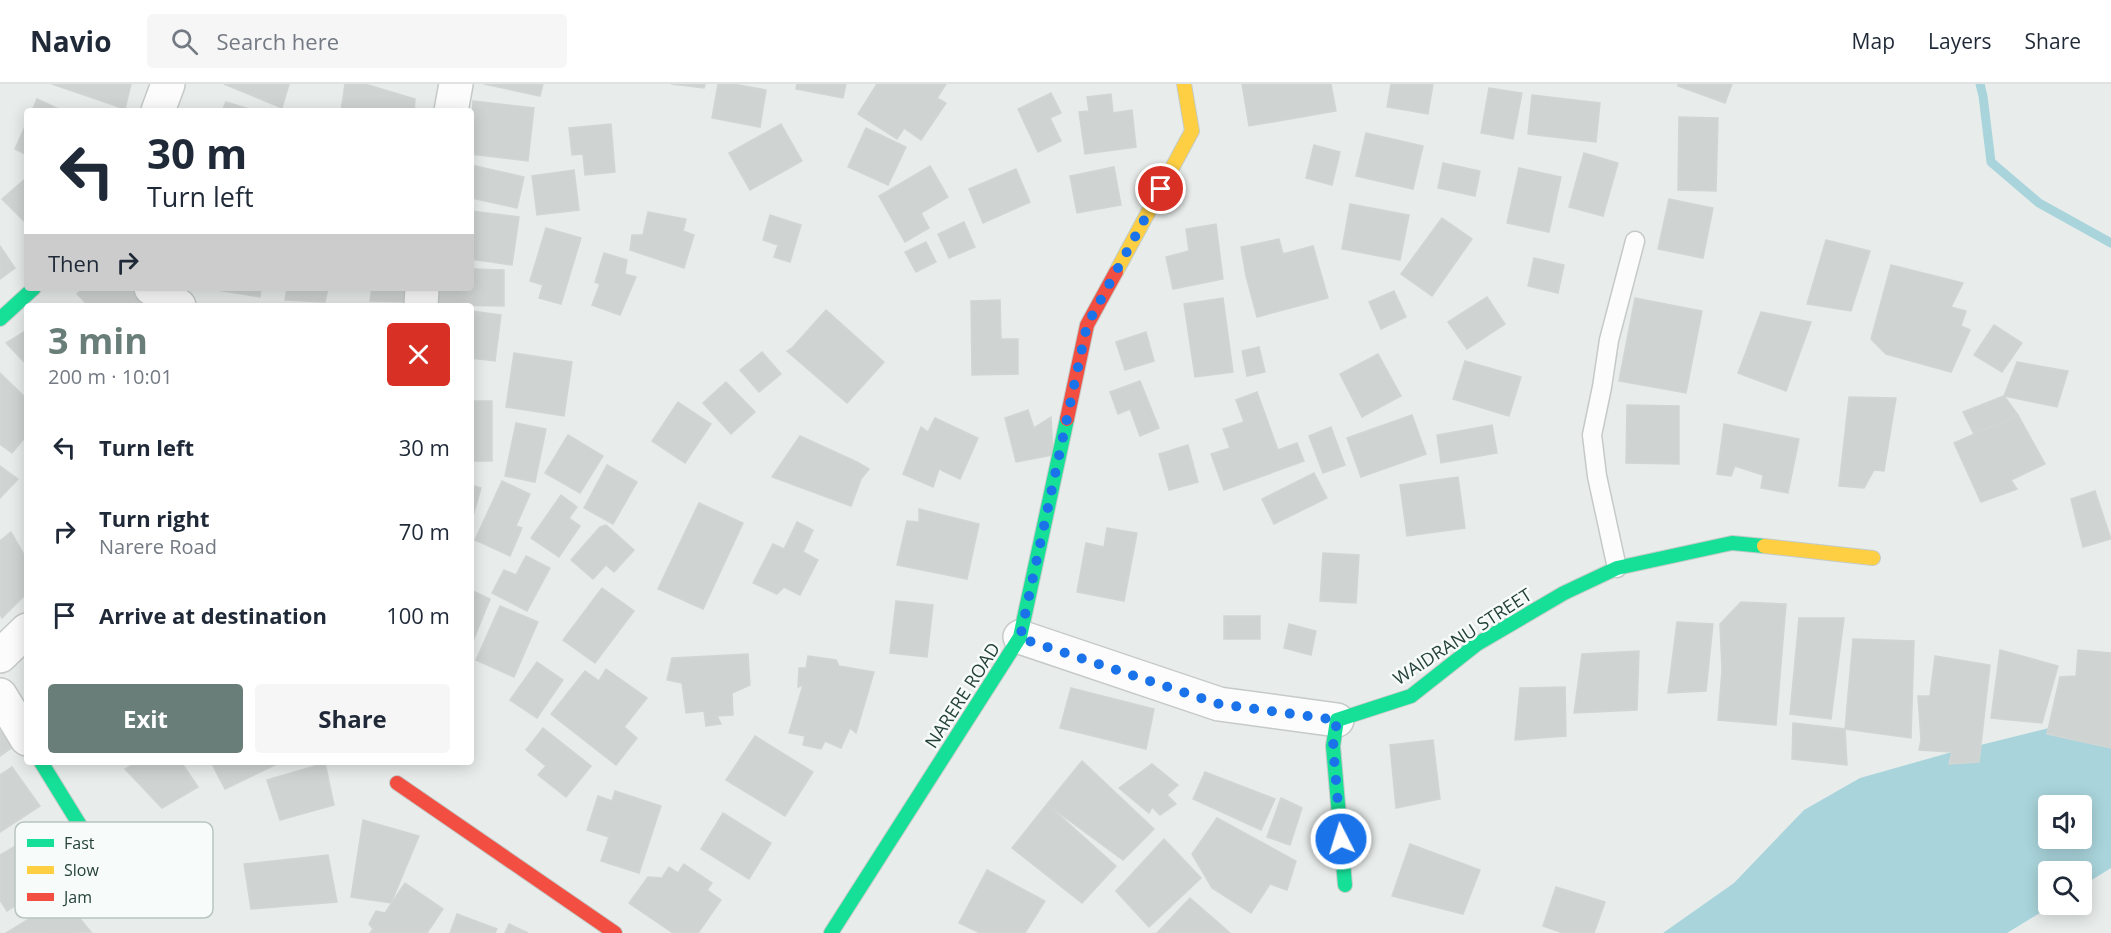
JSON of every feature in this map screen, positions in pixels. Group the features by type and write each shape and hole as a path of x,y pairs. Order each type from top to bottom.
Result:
{"street":[{"path":"159,108 168,84"},
{"path":"452,108 456,84"},
{"name":"NARERE ROAD","path":"831,933 1020,638 1087,325 1192,131 1184,84"},
{"path":"0,319 30,291"},
{"path":"156,291 174,303"},
{"name":"WAIDRANU STREET","path":"1337,720 1411,696 1477,644 1564,593 1617,568 1732,543 1873,558"},
{"path":"0,656 24,633"},
{"path":"1020,638 1219,704 1337,720 1333,746 1345,885"},
{"path":"0,695 24,734"},
{"path":"43,765 78,822"},
{"path":"397,783 615,933"}],"lane":[{"path":"1617,568 1597,476 1592,435 1609,340 1635,241"}],"water":[{"path":"2111,714 2111,868 2092,880 2092,861 2038,861 2038,914 2007,933 1663,933 1734,883 1804,810 1860,778 1952,752"}],"building":[{"path":"52,84 131,84 125,108"},
{"path":"224,84 289,84 282,108"},
{"path":"345,84 365,84 415,99 414,108 341,108"},
{"path":"484,84 543,84 540,96"},
{"path":"671,84 705,84 704,88"},
{"path":"718,84 733,84 766,90 760,127 712,118"},
{"path":"797,84 846,84 843,98 796,89"},
{"path":"877,84 946,84 937,98 946,103 921,140 904,128 897,139 858,114"},
{"path":"1242,84 1331,84 1336,111 1249,126"},
{"path":"1391,84 1433,84 1428,114 1387,107"},
{"path":"1678,84 1732,84 1725,103 1678,86"},
{"path":"1489,88 1522,93 1513,139 1481,133"},
{"path":"1051,93 1061,113 1050,118 1061,141 1038,152 1018,109"},
{"path":"1111,94 1113,113 1132,110 1136,147 1085,154 1079,112 1089,111 1087,97"},
{"path":"1532,95 1600,103 1596,142 1528,134"},
{"path":"37,99 56,108 33,108"},
{"path":"473,101 534,108 528,161 474,154"},
{"path":"226,102 246,108 223,108"},
{"path":"1679,117 1718,118 1716,191 1678,190"},
{"path":"611,124 615,172 585,175 583,154 572,155 569,128"},
{"path":"781,124 802,161 750,190 729,153"},
{"path":"866,128 906,147 888,185 848,167"},
{"path":"24,129 24,154 15,149"},
{"path":"1366,133 1423,146 1413,189 1356,176"},
{"path":"1314,145 1340,152 1332,185 1306,178"},
{"path":"1584,153 1618,163 1603,216 1569,207"},
{"path":"1443,163 1480,171 1475,196 1438,188"},
{"path":"474,166 524,177 517,208 474,199"},
{"path":"930,166 948,197 921,213 929,228 905,242 879,196"},
{"path":"1114,167 1121,205 1077,213 1070,176"},
{"path":"1519,168 1561,177 1549,232 1507,223"},
{"path":"1016,169 1030,202 983,223 969,189"},
{"path":"574,170 579,210 537,215 532,176"},
{"path":"24,180 24,221 2,199"},
{"path":"1669,199 1713,208 1703,258 1658,249"},
{"path":"1350,204 1409,215 1400,260 1342,249"},
{"path":"474,211 519,217 512,265 474,259"},
{"path":"648,212 686,219 683,231 694,235 684,268 630,250 632,235 643,235"},
{"path":"770,215 801,225 790,262 774,257 778,245 763,240"},
{"path":"1442,218 1472,239 1432,296 1401,274"},
{"path":"964,222 975,247 949,258 938,234"},
{"path":"1216,224 1223,279 1173,289 1166,257 1189,251 1186,229"},
{"path":"546,228 581,238 561,304 539,298 543,285 530,281"},
{"path":"1279,239 1283,254 1313,246 1328,298 1257,317 1241,247"},
{"path":"1826,240 1870,251 1851,311 1807,304"},
{"path":"926,242 936,262 916,272 905,252"},
{"path":"0,246 15,268 0,279"},
{"path":"604,253 627,260 625,274 636,277 620,315 592,305 600,284 595,282"},
{"path":"1534,258 1564,265 1558,293 1528,286"},
{"path":"1891,265 1963,283 1951,307 1966,311 1961,326 1970,330 1951,372 1886,354 1871,339"},
{"path":"474,269 504,270 504,306 439,303 440,291 474,291"},
{"path":"80,291 138,291 152,303 86,303 77,294"},
{"path":"223,291 261,291 260,297"},
{"path":"286,291 327,291 325,302 285,300"},
{"path":"372,291 415,291 411,302 370,301"},
{"path":"1394,291 1406,317 1381,329 1369,302"},
{"path":"1487,297 1505,324 1467,349 1448,322"},
{"path":"1223,298 1233,372 1195,377 1184,304"},
{"path":"1635,298 1702,311 1686,393 1619,381"},
{"path":"1000,300 1001,339 1018,339 1018,374 972,375 971,301"},
{"path":"826,310 884,362 847,403 787,351"},
{"path":"474,311 501,315 495,361 474,358"},
{"path":"1761,312 1811,322 1786,391 1738,373"},
{"path":"1994,325 2022,343 2002,372 1974,355"},
{"path":"24,332 24,362 6,343"},
{"path":"1146,332 1154,361 1125,370 1116,342"},
{"path":"1259,347 1265,372 1247,376 1242,351"},
{"path":"762,352 781,374 759,392 740,370"},
{"path":"514,353 572,362 564,416 506,407"},
{"path":"1378,354 1401,396 1362,417 1340,374"},
{"path":"1465,361 1521,377 1509,416 1453,399"},
{"path":"2017,362 2068,371 2057,407 2004,396"},
{"path":"0,373 24,396 24,439 12,453 0,444"},
{"path":"1140,381 1159,428 1140,436 1130,409 1118,414 1110,392"},
{"path":"726,382 755,412 731,434 703,403"},
{"path":"1257,392 1278,450 1297,443 1304,461 1224,490 1211,454 1230,448 1223,429 1244,422 1236,400"},
{"path":"2004,396 2018,415 1974,434 1963,412"},
{"path":"1849,397 1896,398 1884,471 1874,470 1864,488 1839,486"},
{"path":"474,401 492,401 492,461 474,461"},
{"path":"678,402 711,424 685,463 652,441"},
{"path":"1627,405 1679,406 1679,464 1626,463"},
{"path":"1028,410 1034,428 1051,417 1053,455 1016,462 1005,418"},
{"path":"1412,415 1426,454 1361,477 1347,438"},
{"path":"2018,415 2045,464 2011,480 2017,489 1981,502 1954,443"},
{"path":"935,418 978,438 960,479 939,469 933,487 903,474 921,427 928,432"},
{"path":"516,423 546,429 535,482 505,476"},
{"path":"1724,424 1799,439 1788,493 1761,488 1763,475 1735,466 1731,476 1717,474"},
{"path":"1492,425 1497,453 1441,463 1437,435"},
{"path":"1331,427 1345,465 1323,473 1309,436"},
{"path":"568,435 603,456 580,493 545,473"},
{"path":"800,436 869,469 861,479 851,506 772,477"},
{"path":"1188,445 1198,482 1169,490 1159,454"},
{"path":"607,465 637,482 613,524 584,508"},
{"path":"0,466 18,479 0,498"},
{"path":"1314,473 1327,498 1274,524 1262,499"},
{"path":"1458,477 1465,528 1407,536 1400,485"},
{"path":"502,481 530,494 516,526 522,528 510,556 475,540"},
{"path":"474,486 481,488 474,512"},
{"path":"2095,491 2111,539 2083,547 2071,499"},
{"path":"561,495 577,507 569,518 580,526 559,557 531,538"},
{"path":"699,503 743,523 703,609 658,589"},
{"path":"919,509 979,524 967,579 897,565 907,521 919,522"},
{"path":"797,522 813,530 803,552 818,560 800,595 784,587 777,594 753,583 773,544 784,549"},
{"path":"606,525 634,550 614,572 606,565 593,579 571,560 600,527"},
{"path":"1107,528 1137,533 1124,601 1077,592 1086,543 1104,547"},
{"path":"11,532 24,555 24,596 2,618 0,614 0,541"},
{"path":"1323,553 1359,555 1356,603 1320,601"},
{"path":"526,556 550,568 527,611 492,593 504,570 516,575"},
{"path":"602,588 634,611 595,663 563,640"},
{"path":"474,591 490,599 474,639"},
{"path":"896,601 933,605 927,657 890,653"},
{"path":"1741,602 1786,604 1776,725 1718,720 1722,670 1720,624"},
{"path":"500,606 538,622 514,677 476,660"},
{"path":"1224,616 1260,616 1260,639 1224,639"},
{"path":"1799,618 1844,618 1831,719 1790,714"},
{"path":"1677,622 1713,624 1706,691 1668,693"},
{"path":"1289,624 1316,631 1311,655 1284,648"},
{"path":"1853,639 1914,641 1911,738 1845,729"},
{"path":"2000,650 2058,666 2042,723 1991,718"},
{"path":"2078,650 2111,653 2111,748 2047,734 2060,677 2076,676"},
{"path":"1639,651 1637,710 1574,713 1582,654"},
{"path":"748,654 750,685 732,693 733,715 717,716 721,724 706,726 704,711 686,713 682,683 667,680 672,658"},
{"path":"808,656 836,660 839,666 874,672 856,733 850,728 841,748 825,741 821,749 803,745 805,736 789,733 803,685 798,687 799,668 806,668"},
{"path":"1935,656 1990,665 1979,762 1949,764 1952,752 1919,750 1921,740 1918,696 1930,696"},
{"path":"537,662 563,680 537,718 510,700"},
{"path":"606,669 647,698 624,727 637,738 616,765 551,714 585,671 599,681"},
{"path":"1565,687 1566,736 1515,740 1520,688"},
{"path":"1071,688 1154,709 1146,749 1060,728"},
{"path":"1793,723 1845,729 1847,765 1792,759"},
{"path":"543,728 591,766 566,797 538,775 546,766 526,750"},
{"path":"0,731 13,747 0,756"},
{"path":"755,736 813,772 785,816 726,780"},
{"path":"1433,740 1440,799 1396,808 1390,745"},
{"path":"1082,761 1154,829 1123,860 1047,804"},
{"path":"1152,764 1178,785 1167,795 1176,804 1160,815 1152,807 1149,813 1119,788"},
{"path":"132,765 183,765 198,787 162,808 125,769"},
{"path":"213,765 275,765 225,789"},
{"path":"318,765 325,765 334,805 280,820 267,780"},
{"path":"12,767 40,806 0,832 0,775"},
{"path":"1205,772 1275,799 1261,830 1193,799"},
{"path":"615,791 661,806 639,873 601,861 609,837 587,830 598,796 612,801"},
{"path":"1281,798 1302,808 1290,845 1267,837"},
{"path":"1047,804 1116,866 1082,903 1012,848"},
{"path":"723,813 771,843 749,879 701,849"},
{"path":"1217,818 1296,861 1287,890 1270,884 1251,913 1212,888 1192,854"},
{"path":"363,820 419,836 391,903 351,897"},
{"path":"1164,839 1201,878 1149,927 1116,891"},
{"path":"1410,844 1480,870 1463,914 1392,896"},
{"path":"15,846 15,906 7,911 0,900 0,855"},
{"path":"328,855 337,902 251,909 244,864"},
{"path":"684,864 712,883 707,890 721,900 698,933 673,933 629,903 648,877 662,878 669,867 678,873"},
{"path":"987,870 1045,901 1025,933 980,933 959,923"},
{"path":"405,883 443,909 427,933 370,933 373,929 369,924 376,911 385,913"},
{"path":"1556,887 1605,902 1594,933 1563,933 1543,926"},
{"path":"1190,898 1230,933 1157,933"},
{"path":"457,914 497,929 495,933 450,933"},
{"path":"30,918 79,918 91,932 6,933"},
{"path":"509,924 528,933 505,933"}],"waterway":[{"path":"1980,84 1991,162 2039,203 2111,243"}],"traffic: fast":[{"path":"0,319 31,291"},
{"path":"831,933 1020,637 1067,419"},
{"path":"1345,885 1333,746 1337,720 1411,696 1477,644 1564,593 1617,568 1732,543 1764,546"},
{"path":"43,765 78,822"}],"traffic: slow":[{"path":"1116,272 1192,131 1184,84"},
{"path":"1764,546 1873,558"}],"traffic: jam":[{"path":"1067,419 1087,325 1116,272"},
{"path":"397,783 615,933"}],"route":[{"path":"1161,189 1087,325 1020,638 1219,704 1337,720 1333,746 1341,839"}]}
